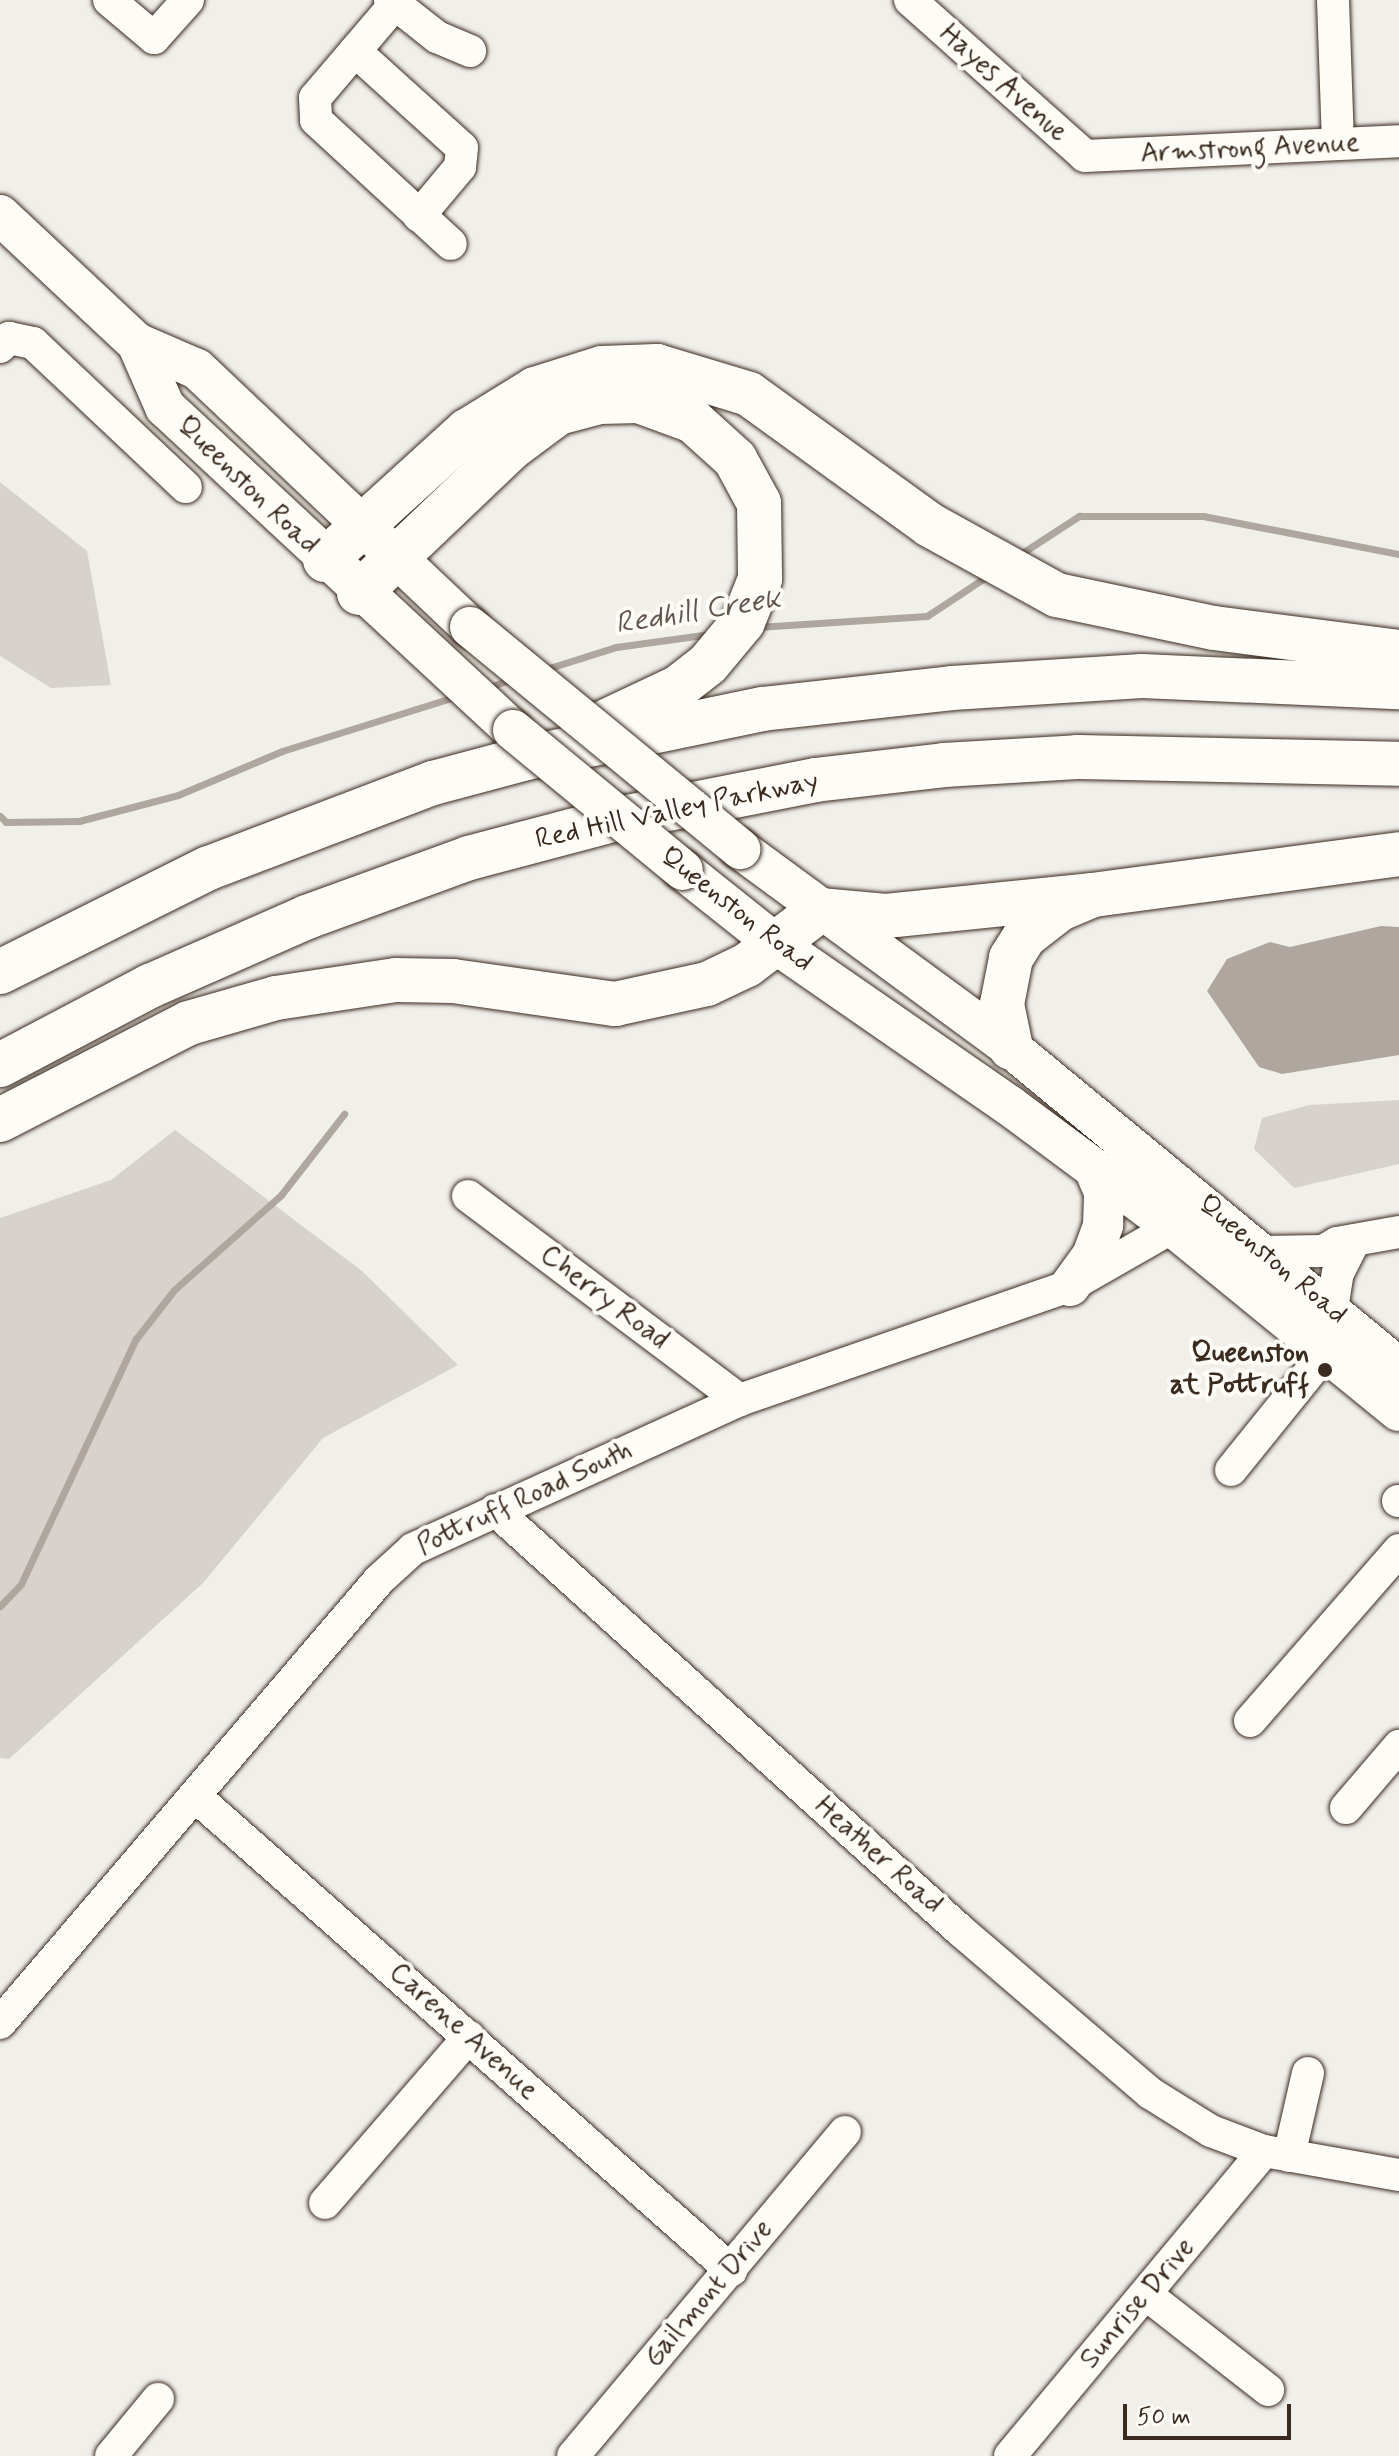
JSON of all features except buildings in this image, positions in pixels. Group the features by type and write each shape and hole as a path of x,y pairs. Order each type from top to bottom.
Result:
{"highway":[{"path":"325,560 467,431 535,389 602,368 643,366 749,394 930,525 1057,595 1214,628 1399,652"},
{"path":"359,593 536,428 558,413 599,402 639,401 693,421 735,459 759,503 760,579 743,622 708,664 677,688 526,758"},
{"path":"0,972 108,914 319,823 526,758 762,709 952,688 1142,676 1399,687"},
{"name":"Red Hill Valley Parkway","path":"0,1065 150,986 307,917 469,858 617,819 815,780 944,765 1077,757 1399,764"},
{"path":"0,1120 189,1023 276,998 396,980 453,981 615,1004 707,984 776,944 820,910 886,916 1093,895 1399,854"},
{"path":"1011,1048 1002,1004 1011,958 1039,925 1093,895"}],"main road":[{"name":"Queenston Road","path":"0,215 137,343 197,369 470,627 740,849 1011,1048 1263,1252 1399,1368"},
{"name":"Queenston Road","path":"137,343 165,407 412,643 776,944 1173,1227 1328,1350 1399,1411"},
{"path":"1070,1286 1092,1256 1103,1225 1104,1192 1094,1168"}],"street":[{"path":"109,0 154,38 188,0"},
{"name":"Hayes Avenue","path":"910,0 1075,150 1100,158"},
{"path":"1333,0 1338,143"},
{"path":"451,244 316,120 315,98 393,2 437,37 470,51"},
{"path":"355,51 462,148 460,167 419,216"},
{"name":"Armstrong Avenue","path":"1100,158 1399,141"},
{"path":"0,347 9,338 33,343 186,487"},
{"name":"Cherry Road","path":"468,1196 740,1400"},
{"name":"Pottruff Road South","path":"0,2023 11,1988 195,1796 379,1580 413,1549 740,1400 1070,1286 1173,1227"},
{"path":"1263,1252 1323,1251 1355,1240 1399,1232"},
{"path":"1332,1309 1338,1273 1355,1240"},
{"path":"1231,1470 1328,1350"},
{"name":"Heather Road","path":"495,1510 961,1931 1150,2093 1211,2131 1277,2154 1399,2175"},
{"path":"1250,1721 1399,1550"},
{"path":"1346,1808 1399,1746"},
{"name":"Carene Avenue","path":"195,1796 731,2270"},
{"path":"325,2203 469,2037"},
{"path":"1277,2154 1308,2073"},
{"name":"Gailmont Drive","path":"573,2456 845,2132"},
{"name":"Sunrise Drive","path":"1010,2456 1147,2295 1277,2154"},
{"path":"1147,2295 1268,2390"},
{"path":"111,2456 158,2399"}],"shaded area":[{"path":"0,482 87,551 111,685 51,688 0,656"},
{"path":"1381,926 1399,927 1399,1055 1282,1074 1259,1067 1207,991 1227,959 1270,942 1290,947"},
{"path":"1399,1100 1399,1164 1294,1188 1254,1149 1262,1118 1309,1105"},
{"path":"175,1130 362,1271 458,1365 323,1438 203,1583 9,1759 0,1758 0,1218 111,1180"}],"waterway":[{"name":"Redhill Creek","path":"1019,555 1079,516 1203,516 1399,554"},
{"name":"Redhill Creek","path":"758,627 927,616 989,575"},
{"name":"Redhill Creek","path":"543,670 616,647 710,634"},
{"name":"Redhill Creek","path":"486,688 512,679"},
{"name":"Redhill Creek","path":"0,816 6,822 79,821 178,795 282,751 458,696"},
{"path":"0,1606 21,1584 136,1339 174,1290 281,1195 344,1114"}],"place":[{"name":"Queenston at Pottruff","path":"1325,1370"}]}
